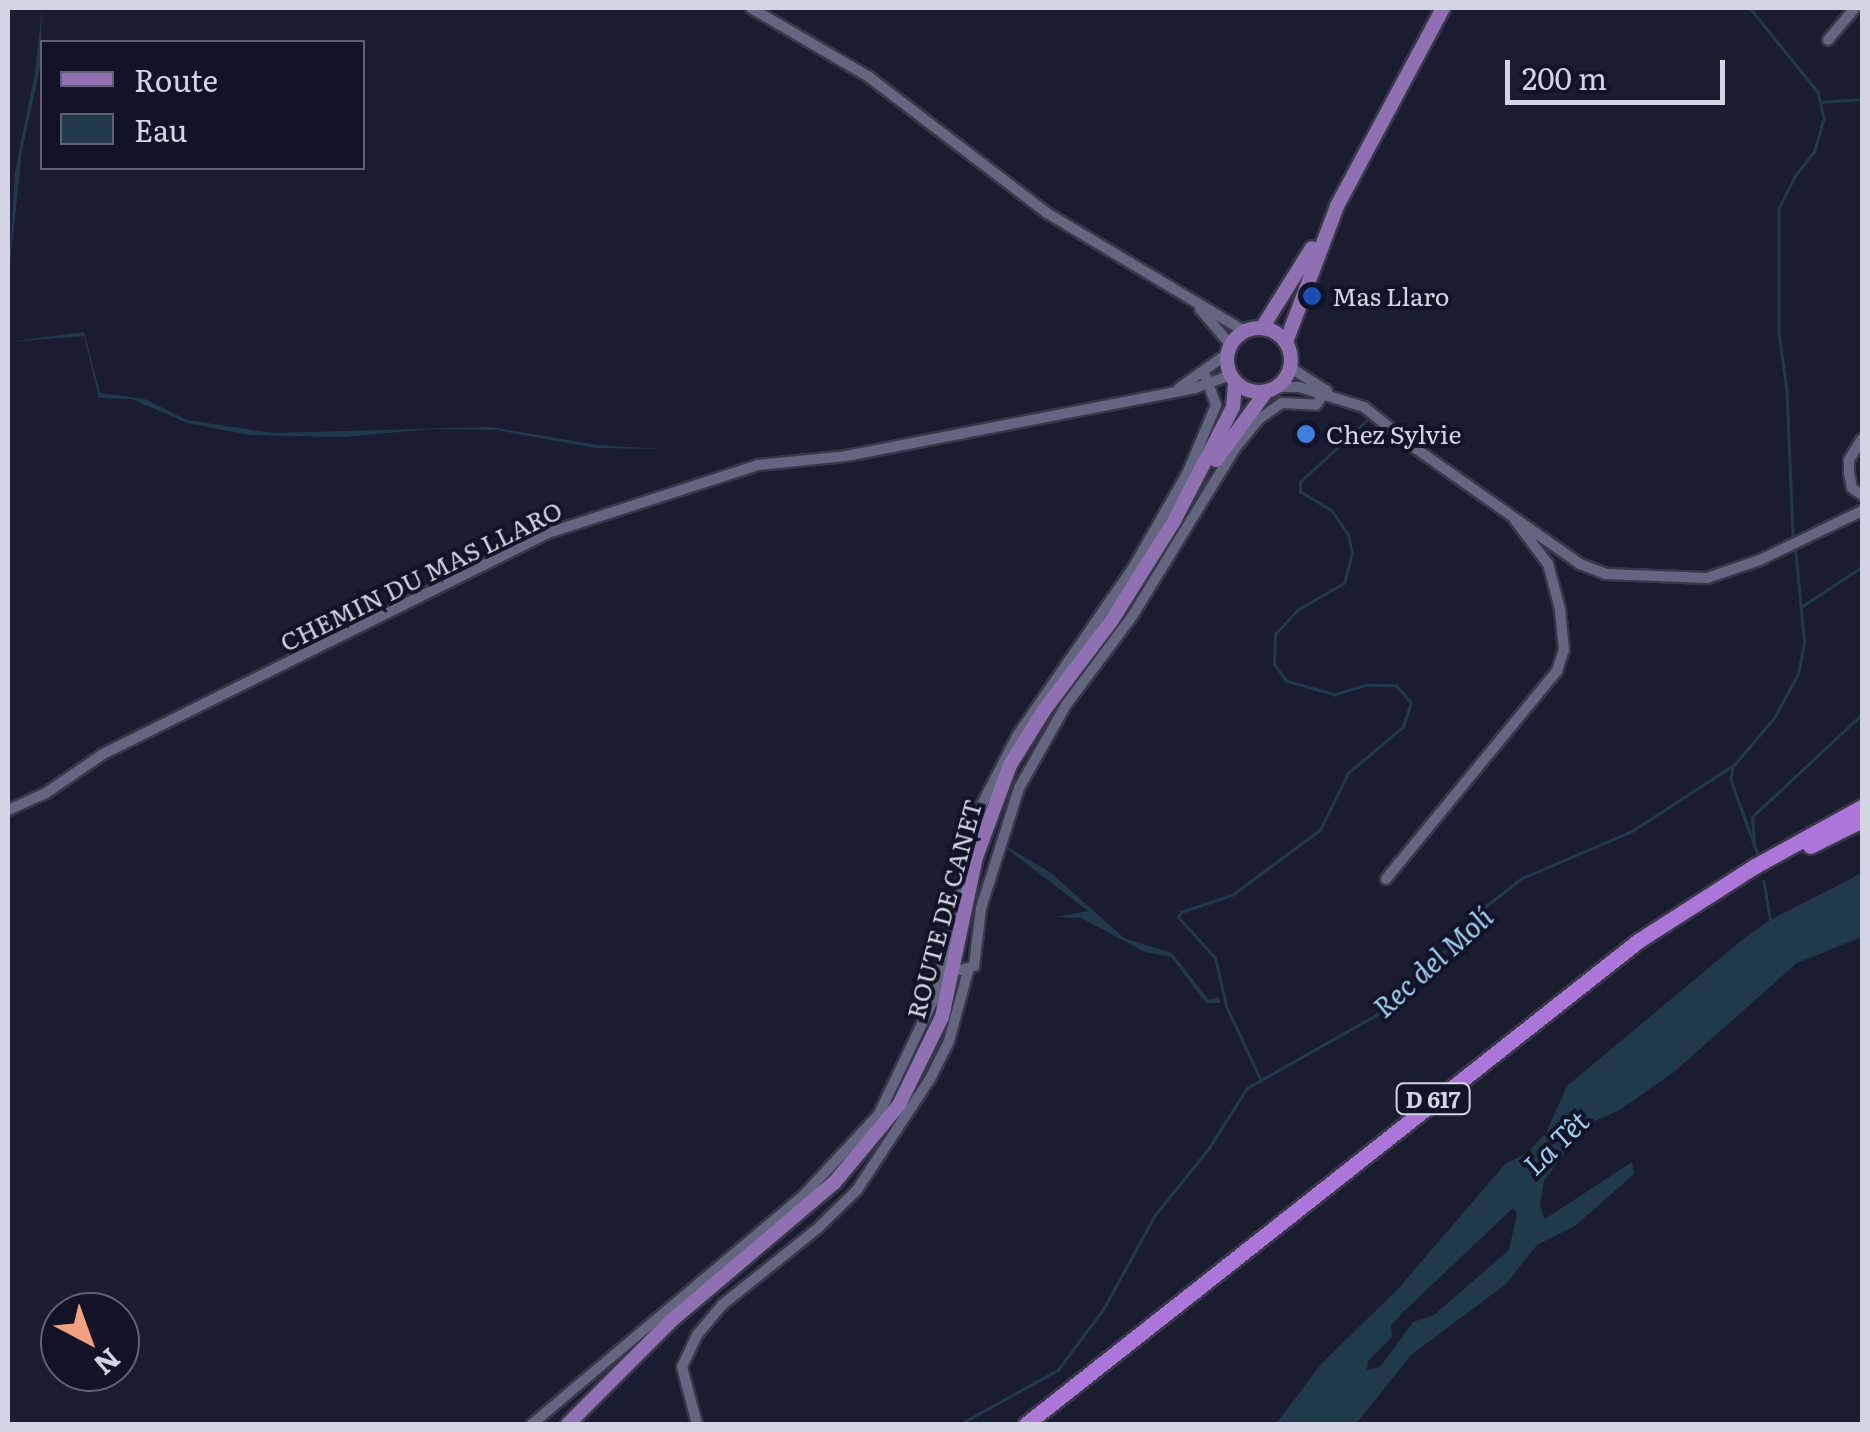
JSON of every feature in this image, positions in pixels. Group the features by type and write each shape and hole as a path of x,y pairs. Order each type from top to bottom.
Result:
{"highway":[{"name":"D 617","path":"1026,1424 1511,1036 1638,941 1755,866 1862,808"},
{"name":"D 617","path":"1040,1424 1443,1100 1642,948 1729,890 1862,820"}],"main road":[{"path":"1262,328 1309,253 1439,8"},
{"path":"1286,342 1262,328 1244,332 1229,349 1233,378 1248,391 1272,390 1291,368 1286,342 1337,206 1439,8"},
{"name":"ROUTE DE CANET","path":"568,1424 671,1321 834,1183 899,1105 942,1017 976,857 1002,782 1027,736 1120,608 1188,497 1233,407 1233,378"},
{"name":"ROUTE DE CANET","path":"576,1424 674,1326 860,1164 922,1078 965,971 982,857 1015,768 1141,587 1234,430 1272,390"}],"street":[{"path":"751,8 869,76 1046,213 1244,332"},
{"path":"1828,40 1855,8"},
{"path":"1184,296 1206,314 1229,349 1205,377"},
{"path":"1291,368 1325,392 1364,407 1415,448 1580,564 1630,578 1707,578 1737,570 1862,511"},
{"path":"1205,377 1233,378"},
{"path":"532,1424 802,1197 879,1114 934,1001 979,810 1017,736 1133,568 1188,472 1216,405 1205,377"},
{"name":"CHEMIN DU MAS LLARO","path":"8,810 46,793 103,754 548,533 758,465 846,456 1173,392 1205,377"},
{"path":"1272,390 1325,392"},
{"path":"697,1424 682,1367 697,1334 722,1304 818,1228 857,1190 930,1079 949,1041 965,971 974,966 981,908 1002,837 1023,778 1044,741 1133,614 1236,447 1270,408 1294,401 1316,405 1325,392"},
{"path":"1862,439 1849,460 1848,473 1852,488 1862,495"},
{"path":"1386,879 1557,670 1564,650 1560,610 1548,564 1501,505"}],"water":[{"path":"42,8 40,68 22,151 8,284 15,172 35,72"},
{"path":"84,332 100,393 145,399 187,420 273,433 490,427 597,445 663,449 595,448 496,430 432,429 343,437 250,435 187,423 132,399 99,398 84,336 8,342"},
{"path":"997,841 1050,872 1124,938 1172,953 1209,1000 1219,997 1220,1003 1206,1003 1171,957 1145,952 1081,918 1057,917 1088,911"},
{"name":"La Têt","path":"1862,873 1862,937 1797,963 1674,1072 1618,1111 1585,1125 1544,1181 1540,1206 1545,1219 1632,1162 1634,1174 1575,1226 1537,1245 1506,1284 1411,1355 1356,1424 1276,1424 1321,1364 1397,1290 1505,1164 1527,1153 1546,1133 1567,1086 1770,920","holes":["1513,1208 1517,1213 1509,1250 1434,1315 1413,1322 1380,1367 1367,1370 1368,1361 1392,1337 1391,1326 1401,1314"]}],"waterway":[{"path":"1750,8 1818,92 1824,119 1815,151 1795,177 1779,208 1779,332 1787,391 1793,534"},
{"path":"1820,102 1862,99"},
{"path":"1260,1079 1226,1006 1215,958 1178,917 1181,912 1232,895 1320,830 1348,773 1403,727 1411,703 1396,686 1367,685 1335,695 1286,681 1274,664 1275,634 1297,610 1344,583 1352,554 1348,535 1332,511 1300,492 1300,482 1369,418"},
{"name":"Rec del Molí","path":"960,1424 1058,1370 1104,1308 1155,1215 1209,1148 1247,1088 1376,1015 1430,967 1486,906 1522,878 1632,831 1735,764 1774,718 1798,674 1804,642 1795,548"},
{"name":"Rec del Molí","path":"1801,607 1862,567"},
{"path":"1754,845 1752,817 1862,714"},
{"path":"1733,767 1731,780 1757,852"},
{"path":"1764,881 1770,919"}],"place":[{"name":"Mas Llaro","path":"1312,296"},
{"name":"Chez Sylvie","path":"1306,434"}]}
